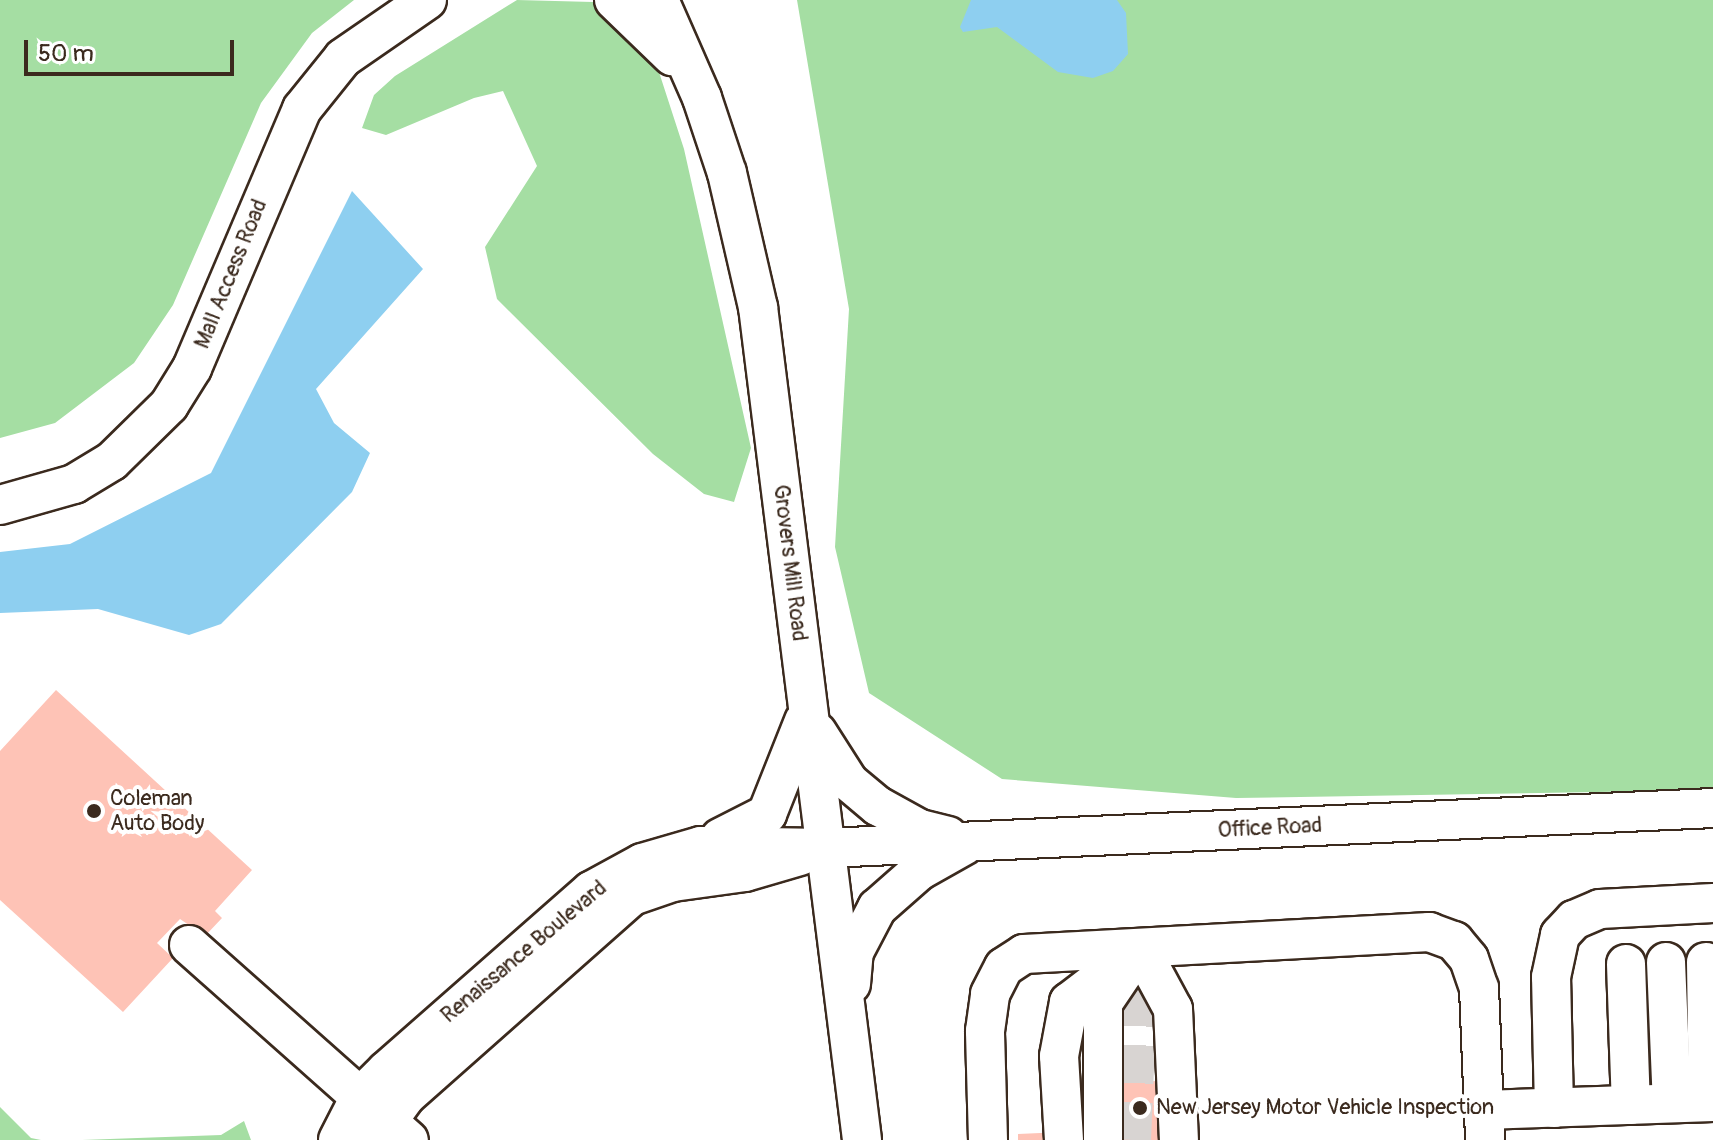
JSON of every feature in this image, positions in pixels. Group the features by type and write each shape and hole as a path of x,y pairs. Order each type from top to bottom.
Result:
{"street":[{"name":"Mall Access Road","path":"0,505 33,499 87,476 143,436 169,405 192,368 302,109 343,58 418,4 444,0"},
{"path":"614,0 638,18 702,98"},
{"name":"Grovers Mill Road","path":"659,0 702,98 742,230 758,307 862,1140"},
{"path":"809,711 849,782 878,806 920,829 970,842"},
{"path":"701,846 755,825 767,814 791,763 809,711"},
{"name":"Office Road","path":"826,848 1713,808"},
{"path":"847,1022 854,952 877,908 919,871 970,842"},
{"name":"Renaissance Boulevard","path":"338,1140 383,1125 591,891 642,863 701,846 826,848"},
{"name":"Renaissance Boulevard","path":"383,1125 406,1096 632,896 826,848"},
{"path":"1554,1108 1551,977 1560,935 1574,920 1600,909 1713,903"},
{"path":"988,1140 985,1031 990,994 1004,967 1024,954 1429,932 1454,941 1469,959 1479,988 1485,1125 1554,1108 1698,1103"},
{"path":"189,945 383,1125"},
{"path":"1064,1140 1059,1056 1069,1002 1140,948"},
{"path":"1103,1140 1103,1003 1140,948"},
{"path":"1140,948 1152,1021 1154,1140"},
{"path":"1140,948 1173,1009 1179,1140"},
{"path":"1666,962 1698,1103"},
{"path":"1698,1103 1706,962"},
{"path":"1626,964 1631,1105"}],"green space":[{"path":"0,0 354,0 312,33 261,103 173,305 134,363 55,423 0,438"},
{"path":"517,0 593,2 626,28 658,69 684,149 751,448 734,502 704,494 653,454 497,299 485,247 537,166 503,91 474,98 386,135 362,128 374,95 395,76"},
{"path":"797,0 1713,0 1713,790 1236,798 1002,779 869,693 835,547 849,309"},
{"path":"0,1107 31,1138 41,1140 0,1140"},
{"path":"244,1121 251,1140 82,1140 221,1135"}],"water":[{"path":"971,0 1117,0 1126,13 1128,54 1113,71 1093,78 1058,72 997,27 963,32 960,27"},
{"path":"352,191 423,269 316,389 334,423 370,453 352,492 221,624 189,635 98,609 0,613 0,552 70,544 211,473"}],"building":[{"name":"Coleman Auto Body","path":"56,690 252,870 215,911 222,918 205,936 180,919 157,943 173,958 123,1012 0,900 0,751"},
{"name":"New Jersey Motor Vehicle Inspection","path":"1194,1079 1198,1140 1018,1140 1018,1134 1085,1131 1082,1085"}],"tunnel":[{"path":"1132,1140 1140,948"}],"place":[{"name":"Coleman Auto Body","path":"94,811"},
{"name":"New Jersey Motor Vehicle Inspection","path":"1140,1108"}]}
